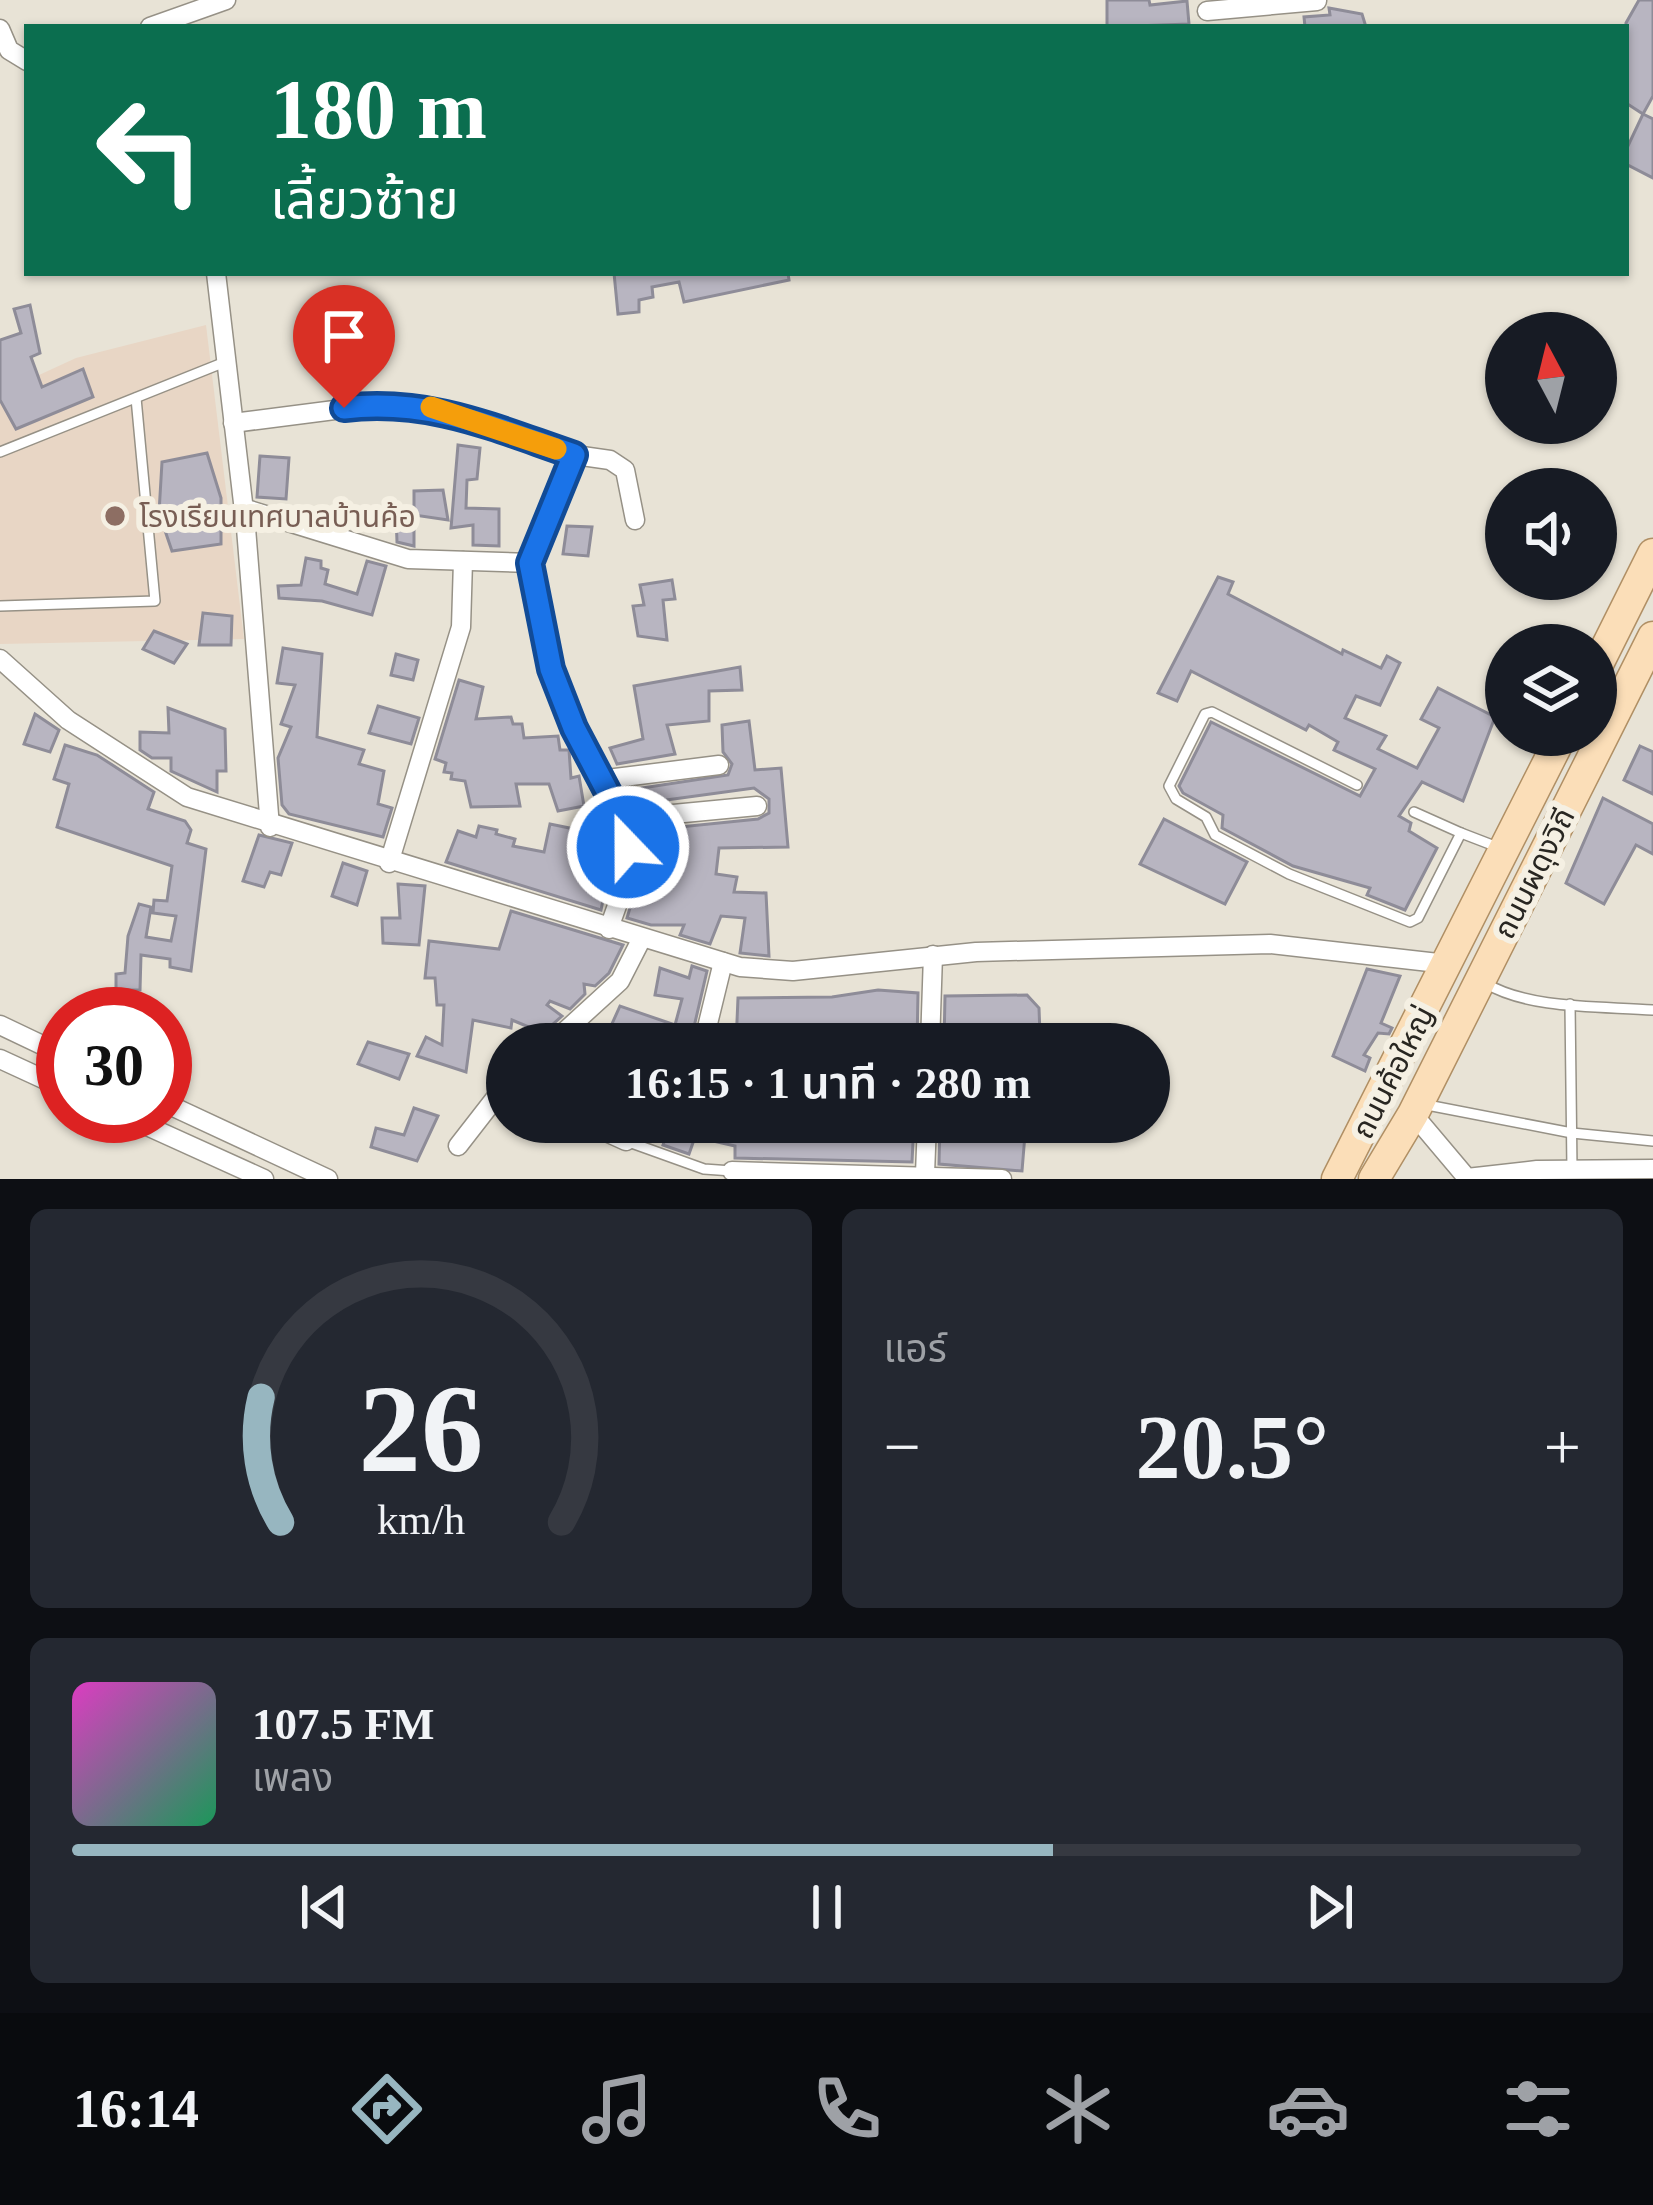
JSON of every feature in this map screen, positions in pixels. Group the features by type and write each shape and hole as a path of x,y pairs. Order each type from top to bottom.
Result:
{"main road":[{"path":"1617,626 1653,554"},
{"name":"ถนนผดุงวิถี","path":"1480,981 1653,637"},
{"name":"ถนนผดุงวิถี","path":"1447,964 1551,756"},
{"name":"ถนนค้อใหญ่","path":"1337,1179 1447,964"},
{"name":"ถนนค้อใหญ่","path":"1374,1179 1416,1109 1480,981"}],"street":[{"path":"174,23 226,0"},
{"path":"1207,13 1317,1"},
{"path":"0,29 9,50 24,60"},
{"path":"216,276 244,508 270,827"},
{"path":"233,423 389,403 431,407 574,455 610,460 625,470 635,520"},
{"path":"574,455 530,563 551,669 599,780 622,819 628,869 609,928"},
{"path":"244,508 408,559 530,563"},
{"path":"388,863 461,627 464,561"},
{"path":"0,659 68,720 158,782 270,827 723,962 793,971 933,956 1270,944 1447,964"},
{"path":"599,780 719,765"},
{"path":"622,819 757,806"},
{"path":"574,1023 620,981 642,938"},
{"path":"930,1023 933,956"},
{"path":"709,1023 723,962"},
{"path":"0,1025 36,1042"},
{"path":"0,1059 36,1076"},
{"path":"1416,1109 1467,1179 1653,1169"},
{"path":"458,1146 486,1110"},
{"path":"192,1115 328,1179"},
{"path":"185,1143 264,1179"},
{"path":"925,1174 926,1143"},
{"path":"732,1171 1002,1179"}],"lane":[{"path":"0,452 225,362"},
{"path":"0,607 154,602 136,398"},
{"path":"1357,785 1212,712 1205,714 1169,787 1176,800 1206,817 1215,835 1289,874 1410,922 1418,918 1461,833"},
{"path":"1414,812 1504,850"},
{"path":"1480,981 1498,991 1570,1004 1653,1010"},
{"path":"1570,1004 1573,1174"},
{"path":"1416,1109 1653,1141"},
{"path":"632,1143 704,1169 732,1171"}],"shaded area":[{"name":"โรงเรียนเทศบาลบ้านค้อ","path":"206,325 244,639 0,644 0,393 76,358"}],"building":[{"path":"1107,0 1149,0 1150,5 1187,1 1189,24 1107,24"},
{"path":"1639,0 1653,0 1653,96 1643,114 1629,105 1626,23"},
{"path":"1329,8 1362,14 1365,24 1305,24 1304,17 1330,15"},
{"path":"1643,114 1653,119 1653,178 1629,166 1629,144"},
{"path":"614,276 788,276 789,280 684,302 679,282 652,287 653,297 639,300 639,312 618,314"},
{"path":"30,305 40,353 31,357 42,387 83,369 93,397 16,429 0,400 0,340 21,333 14,309"},
{"path":"458,445 480,448 477,479 467,480 466,508 499,509 499,546 473,545 473,525 451,528"},
{"path":"207,453 221,498 221,544 172,551 159,513 162,462"},
{"path":"260,456 289,458 286,499 257,497"},
{"path":"443,490 448,520 414,515 414,491"},
{"path":"396,514 414,515 414,546 397,542"},
{"path":"567,526 592,527 588,556 563,554"},
{"path":"306,558 321,561 321,568 328,570 325,584 357,594 367,561 386,566 372,615 322,601 279,598 278,586 301,585"},
{"path":"1218,577 1233,582 1228,594 1342,654 1343,650 1381,668 1387,656 1400,663 1380,705 1356,696 1345,718 1386,736 1378,749 1417,768 1439,728 1421,719 1438,688 1485,712 1485,743 1463,801 1422,782 1399,816 1411,823 1409,831 1437,848 1405,910 1367,895 1370,888 1293,866 1222,828 1223,815 1183,793 1179,786 1211,722 1360,796 1375,769 1334,750 1338,742 1309,725 1306,730 1191,671 1177,701 1158,693"},
{"path":"672,580 675,599 663,600 667,640 638,636 633,606 644,605 640,585"},
{"path":"203,613 232,616 231,645 199,645"},
{"path":"154,631 187,644 174,663 143,649"},
{"path":"283,648 322,654 317,737 364,750 359,764 384,771 378,804 392,808 383,837 289,814 282,805 278,758 291,727 281,724 295,685 277,683"},
{"path":"396,654 418,660 413,680 391,675"},
{"path":"740,667 742,690 709,691 709,721 667,725 675,754 617,764 610,748 643,739 634,686"},
{"path":"459,680 483,687 476,719 511,717 513,724 522,724 524,738 558,736 560,750 569,750 571,778 579,776 584,806 558,811 549,784 516,784 520,806 471,807 465,781 451,779 452,773 444,772 446,763 435,759"},
{"path":"378,706 419,718 411,744 369,733"},
{"path":"168,708 225,729 226,771 217,771 217,792 171,771 171,758 152,758 140,750 140,732 169,733"},
{"path":"35,714 59,730 50,752 24,744"},
{"path":"749,721 755,770 781,768 788,847 719,848 716,874 737,877 734,892 766,893 769,956 740,953 745,918 721,916 710,944 680,935 684,925 651,925 627,918 641,871 640,831 758,819 769,813 769,799 754,788 644,803 642,788 728,775 732,764 723,752 722,725"},
{"path":"65,745 97,755 154,792 148,809 185,821 191,830 187,843 206,849 191,971 170,967 170,959 141,955 140,987 116,987 116,974 125,973 128,936 139,904 151,907 146,937 171,941 176,916 153,913 154,900 167,901 172,866 57,827 69,784 54,779"},
{"path":"1640,746 1653,752 1653,794 1624,780"},
{"path":"1603,798 1653,824 1653,854 1636,845 1604,904 1566,883"},
{"path":"1164,819 1247,862 1225,904 1140,864"},
{"path":"550,824 579,830 578,835 614,847 601,910 446,862 458,831 476,837 479,826 497,830 496,834 515,839 513,846 544,852"},
{"path":"259,835 292,843 281,875 270,872 264,887 243,881"},
{"path":"343,863 367,871 357,905 332,896"},
{"path":"398,884 425,886 419,945 383,943 382,918 400,918"},
{"path":"511,911 623,945 609,973 595,986 584,984 585,994 570,1009 550,1001 547,1005 562,1016 554,1023 473,1020 466,1072 417,1056 426,1037 442,1045 444,1005 437,1005 435,978 425,978 429,941 499,949"},
{"path":"692,966 707,971 695,1023 676,1023 682,999 655,995 660,968 689,978"},
{"path":"1367,969 1400,976 1381,1023 1392,1028 1389,1034 1378,1033 1364,1055 1370,1058 1365,1071 1333,1056"},
{"path":"878,990 918,993 917,1023 737,1023 738,998 832,997"},
{"path":"1027,995 1039,1008 1040,1023 944,1023 945,996"},
{"path":"620,1006 669,1023 612,1023"},
{"path":"368,1042 409,1054 399,1079 358,1064"},
{"path":"414,1108 438,1116 417,1161 371,1147 376,1128 404,1135"},
{"path":"664,1143 693,1143 689,1154"},
{"path":"722,1143 913,1143 912,1162 735,1158 735,1146"},
{"path":"940,1143 1024,1143 1022,1171 939,1164"}],"slow traffic":[{"path":"431,407 556,449"}],"place":[{"name":"โรงเรียนเทศบาลบ้านค้อ","path":"115,516"}],"route":[{"path":"344,408 389,403 431,407 574,455 530,563 551,669 574,728 622,819 628,847"}]}
